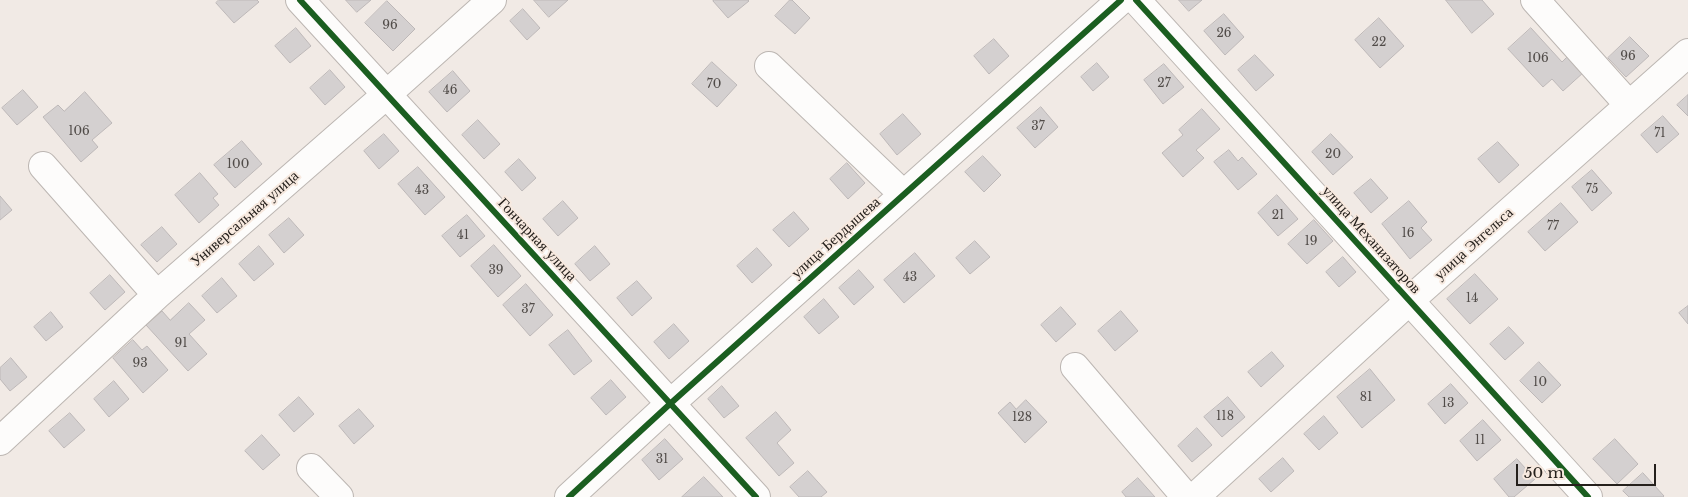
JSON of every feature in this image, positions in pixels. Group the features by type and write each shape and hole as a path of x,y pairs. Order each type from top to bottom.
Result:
{"street":[{"name":"Гончарная улица","path":"300,0 756,497"},
{"name":"Универсальная улица","path":"0,441 157,295 492,0"},
{"name":"улица Бердышева","path":"569,497 903,194 1121,0"},
{"name":"улица Механизаторов","path":"1136,0 1588,497"},
{"path":"1535,0 1629,105"},
{"name":"улица Энгельса","path":"1195,497 1409,301 1688,53"},
{"path":"769,66 903,194"},
{"path":"43,166 157,295"},
{"path":"1074,367 1186,497"},
{"path":"311,468 339,497"}],"building":[{"path":"219,0 257,0 259,2 234,23 216,3"},
{"path":"346,0 371,0 357,12"},
{"path":"534,0 568,0 549,17"},
{"path":"790,0 810,18 795,34 775,16"},
{"path":"1179,0 1202,0 1189,11"},
{"path":"1446,0 1482,0 1494,14 1472,33"},
{"path":"387,1 415,29 393,51 365,23"},
{"path":"713,1 749,1 728,18"},
{"path":"523,9 540,28 527,40 510,21"},
{"path":"1224,14 1244,37 1225,55 1204,31"},
{"path":"1379,18 1404,46 1380,68 1355,40"},
{"path":"296,28 311,46 290,63 275,46"},
{"path":"1531,28 1562,62 1568,56 1584,72 1563,91 1552,79 1543,87 1508,49"},
{"path":"1630,37 1649,56 1626,77 1608,58"},
{"path":"994,39 1009,56 989,74 974,56"},
{"path":"1255,55 1274,75 1256,91 1238,70"},
{"path":"712,62 737,85 717,107 692,84"},
{"path":"1097,63 1109,77 1093,91 1081,77"},
{"path":"1164,64 1184,87 1163,104 1144,80"},
{"path":"330,70 345,87 325,105 310,88"},
{"path":"453,71 470,91 447,112 429,92"},
{"path":"23,90 38,107 17,125 2,108"},
{"path":"85,92 112,123 92,140 98,147 81,162 43,117 58,105 64,111"},
{"path":"1688,95 1688,116 1677,105"},
{"path":"1041,107 1058,127 1035,148 1017,128"},
{"path":"1202,109 1220,129 1196,150 1204,158 1183,177 1162,153 1183,135 1179,130"},
{"path":"903,114 921,134 897,155 880,134"},
{"path":"1663,116 1679,134 1657,153 1641,135"},
{"path":"478,120 500,144 484,159 462,135"},
{"path":"384,134 399,151 379,169 364,151"},
{"path":"1331,134 1353,157 1333,175 1312,152"},
{"path":"242,141 262,164 235,188 214,165"},
{"path":"1498,142 1519,165 1499,183 1478,159"},
{"path":"1229,150 1238,161 1242,157 1257,174 1238,190 1214,162"},
{"path":"983,156 1001,175 984,192 965,172"},
{"path":"519,159 536,178 522,191 505,172"},
{"path":"847,163 865,183 848,199 830,179"},
{"path":"418,167 445,197 425,215 398,184"},
{"path":"1592,170 1612,193 1592,211 1572,187"},
{"path":"200,173 218,194 213,198 219,205 199,223 175,195"},
{"path":"1371,179 1388,198 1371,213 1354,193"},
{"path":"1277,195 1298,219 1278,236 1258,213"},
{"path":"0,196 12,210 0,220"},
{"path":"563,201 578,218 558,236 543,219"},
{"path":"1409,201 1427,222 1421,228 1432,240 1410,259 1382,224"},
{"path":"1561,203 1578,222 1545,251 1528,232"},
{"path":"794,212 809,229 789,247 773,230"},
{"path":"467,215 485,236 460,257 442,236"},
{"path":"289,218 304,235 284,253 269,235"},
{"path":"1314,220 1333,241 1307,264 1288,244"},
{"path":"162,227 177,244 157,262 141,245"},
{"path":"975,241 990,257 970,274 956,258"},
{"path":"494,245 521,276 498,297 471,266"},
{"path":"259,246 274,264 254,281 239,264"},
{"path":"595,246 610,264 590,281 575,264"},
{"path":"757,248 772,265 752,283 737,266"},
{"path":"915,253 935,276 904,303 884,280"},
{"path":"1343,257 1356,272 1339,287 1326,272"},
{"path":"859,270 874,287 854,305 839,288"},
{"path":"1475,274 1498,299 1470,324 1447,299"},
{"path":"110,275 125,292 105,310 90,293"},
{"path":"222,278 237,296 217,313 202,296"},
{"path":"637,281 652,298 632,316 617,298"},
{"path":"526,284 553,315 530,336 503,305"},
{"path":"824,299 839,317 819,334 804,317"},
{"path":"189,303 205,320 189,334 207,354 188,371 146,325 162,311 170,320"},
{"path":"1688,306 1688,324 1679,313"},
{"path":"1061,307 1076,324 1056,342 1041,325"},
{"path":"1121,311 1138,331 1115,351 1098,331"},
{"path":"51,312 63,327 46,341 34,327"},
{"path":"674,324 689,341 669,359 654,342"},
{"path":"1509,327 1524,343 1505,360 1490,344"},
{"path":"568,330 592,361 574,375 549,345"},
{"path":"133,340 142,350 147,346 168,370 143,393 113,358"},
{"path":"1272,352 1284,366 1261,387 1248,372"},
{"path":"11,358 27,377 10,391 0,379 0,368"},
{"path":"1539,362 1561,385 1542,403 1520,381"},
{"path":"1370,369 1395,400 1362,428 1337,397"},
{"path":"611,380 626,397 606,415 591,398"},
{"path":"114,381 129,399 109,417 94,399"},
{"path":"1451,384 1468,403 1445,424 1428,404"},
{"path":"722,386 739,406 724,418 708,399"},
{"path":"299,397 314,414 294,432 279,415"},
{"path":"1228,397 1245,417 1222,437 1204,417"},
{"path":"1026,400 1047,422 1025,443 998,413 1010,402 1016,409"},
{"path":"359,409 374,426 354,444 339,426"},
{"path":"776,412 791,430 777,443 794,463 779,476 746,438"},
{"path":"70,413 85,430 64,448 49,431"},
{"path":"1324,416 1338,433 1319,450 1304,434"},
{"path":"1483,420 1501,440 1477,461 1460,441"},
{"path":"1197,428 1212,445 1192,462 1178,446"},
{"path":"262,435 280,455 263,470 245,451"},
{"path":"665,439 683,459 659,480 642,460"},
{"path":"1615,439 1638,464 1617,484 1593,459"},
{"path":"1283,458 1294,471 1271,492 1259,479"},
{"path":"1517,459 1535,479 1514,497 1509,497 1494,479"},
{"path":"808,471 827,492 821,497 799,497 790,487"},
{"path":"1643,473 1663,497 1629,497 1623,491"},
{"path":"704,477 723,497 682,497"},
{"path":"1138,478 1155,497 1126,497 1122,492"}],"cycle path":[{"path":"300,0 756,497"},
{"path":"569,497 671,403 1121,0"},
{"path":"1136,0 1588,497"}]}
